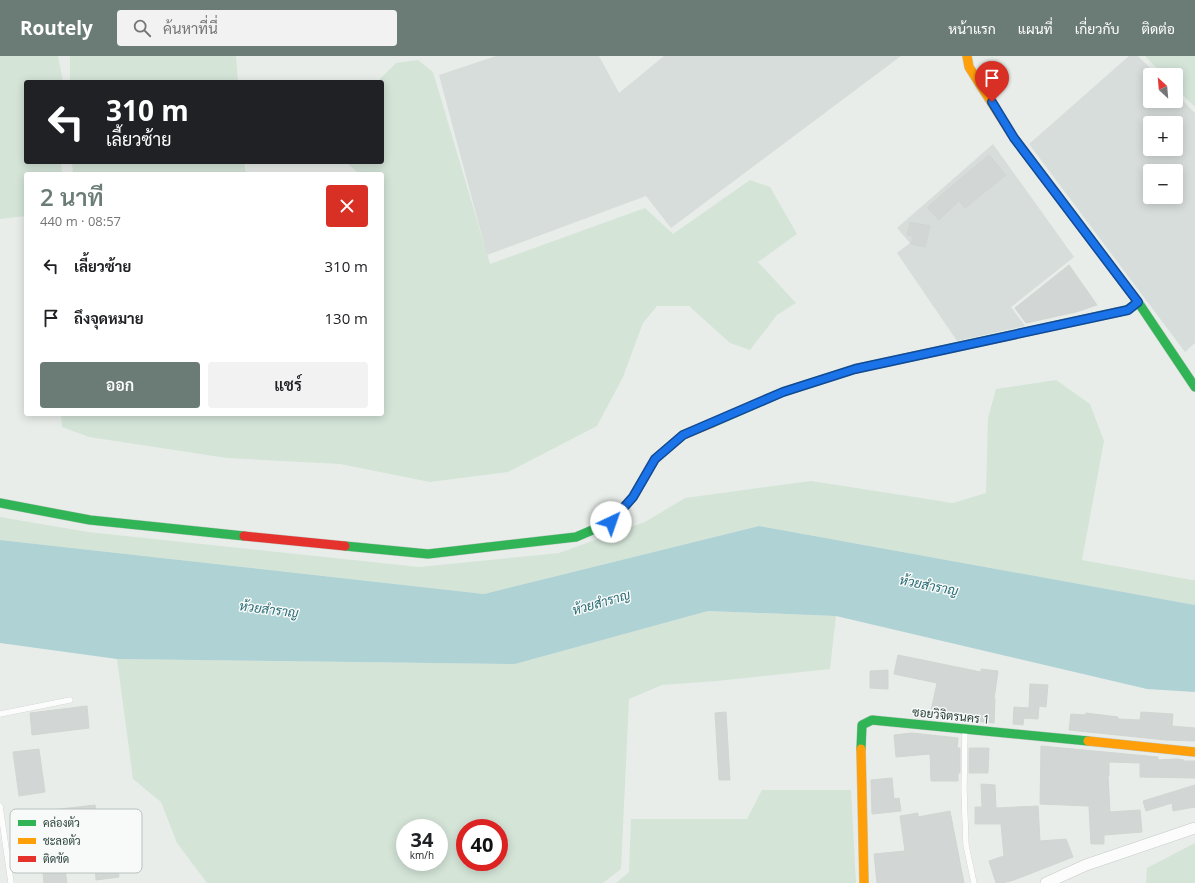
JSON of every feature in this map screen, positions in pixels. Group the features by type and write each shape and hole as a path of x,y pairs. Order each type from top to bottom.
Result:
{"street":[{"path":"957,56 969,67 1014,138 1138,302 1195,387"},
{"path":"967,56 969,67"},
{"path":"0,503 90,520 428,554 576,537 611,522 633,497 655,459 683,435 776,395 855,369 1128,310 1138,302"},
{"name":"ซอยวิจิตรนคร 1","path":"864,883 861,732 862,725 872,720 1195,752"},
{"path":"1046,883 1086,865 1195,828"}],"lane":[{"path":"0,714 70,700"},
{"path":"965,729 964,790 966,844 974,883"},
{"path":"0,806 11,883"}],"shaded area":[{"path":"496,56 599,56 619,93 664,56 901,56 671,228 646,196 487,255 439,75"},
{"path":"1129,56 1138,56 1150,68 1143,68 1143,108 1183,108 1183,101 1195,113 1195,343 1185,352 1029,144"},
{"path":"993,144 1074,257 1011,307 1025,326 957,341 897,253 910,243 897,228"}],"green space":[{"path":"0,56 58,56 63,80 24,80 24,164 61,164 62,172 24,172 24,216 0,219"},
{"path":"70,56 236,56 238,80 70,80"},
{"path":"1145,56 1195,56 1195,107 1183,95 1183,68 1156,68"},
{"path":"418,60 433,72 490,264 645,208 673,234 750,180 770,187 797,234 758,262 796,303 777,315 750,350 730,343 689,306 657,306 643,323 623,377 597,426 508,472 430,482 340,464 227,458 89,437 62,427 61,416 384,416 384,172 357,172 348,164 384,164 384,80 379,80 396,63"},
{"path":"72,164 244,164 246,172 73,172"},
{"path":"1056,380 1090,404 1104,441 1082,560 1195,580 1195,605 759,526 484,594 0,540 0,517 88,532 419,567 559,553 645,522 685,498 811,481 953,503 986,493 988,418 996,389"},
{"path":"708,611 836,616 830,669 717,681 662,685 629,699 621,869 603,883 207,883 177,843 161,802 133,779 117,659 515,664"},
{"path":"762,790 851,790 856,883 616,883 629,872 631,819 747,819"},
{"path":"1195,843 1195,883 1146,883 1147,868"}],"water":[{"name":"ห้วยสำราญ","path":"759,526 1195,605 1195,692 1147,689 836,616 708,611 515,664 117,659 0,643 0,540 484,594"}],"building":[{"path":"989,155 1006,175 965,208 959,201 939,220 927,208"},
{"path":"910,222 930,226 925,247 911,244 913,236 907,235"},
{"path":"1069,265 1097,305 1076,312 1026,323 1015,308"},
{"path":"898,655 981,672 981,669 998,671 994,699 994,723 940,718 941,713 931,711 937,683 894,674"},
{"path":"888,670 888,689 870,688 870,671"},
{"path":"1030,684 1048,685 1046,707 1039,706 1038,719 1024,718 1023,725 1013,724 1014,707 1029,708"},
{"path":"87,706 89,728 32,735 30,713"},
{"path":"726,712 730,780 719,780 715,713"},
{"path":"1141,712 1173,714 1172,726 1195,728 1195,741 1166,740 1069,730 1071,714 1085,715 1086,713 1118,717 1118,719 1140,720"},
{"path":"912,733 958,738 957,748 960,748 960,773 958,773 958,781 931,781 930,754 896,757 894,735"},
{"path":"1041,746 1158,757 1158,760 1177,759 1184,761 1195,761 1195,778 1140,777 1140,763 1109,762 1108,776 1110,812 1140,810 1142,832 1104,835 1104,844 1091,844 1089,806 1040,804"},
{"path":"969,748 989,748 988,773 969,773"},
{"path":"39,749 45,792 19,796 13,752"},
{"path":"892,778 894,799 899,798 901,811 872,814 871,780"},
{"path":"981,784 995,785 996,808 1038,806 1040,841 1066,839 1073,857 1014,880 996,883 989,861 1004,856 1001,824 975,824 975,807 982,807"},
{"path":"1195,785 1195,807 1173,811 1172,803 1146,811 1143,801"},
{"path":"95,805 96,809 60,809"},
{"path":"950,811 964,883 877,883 874,854 905,851 900,816 918,813 918,817"},
{"path":"43,873 66,873 67,883 44,883"},
{"path":"96,873 118,873 119,877 96,880"}],"traffic: fast":[{"path":"1064,204 1138,302 1195,387"},
{"path":"712,423 783,392 855,369 1127,310 1138,302"},
{"path":"0,503 90,520 244,536"},
{"path":"345,546 428,554 576,537 611,522 612,520"},
{"path":"861,749 862,725 872,720 1088,741"}],"traffic: slow":[{"path":"967,56 969,67 1014,138 1064,204"},
{"path":"612,520 633,497 655,459 683,435 712,423"},
{"path":"1088,741 1195,752"},
{"path":"861,749 864,883"}],"traffic: jam":[{"path":"244,536 345,546"}],"route":[{"path":"611,522 633,497 655,459 683,435 783,392 855,369 1128,310 1138,302 1014,138 992,102"}]}
